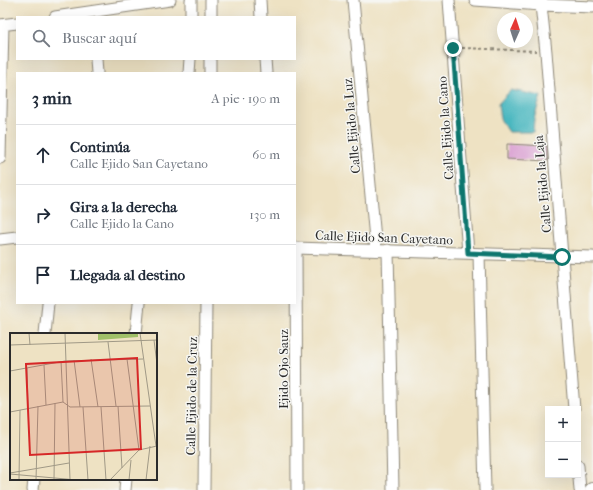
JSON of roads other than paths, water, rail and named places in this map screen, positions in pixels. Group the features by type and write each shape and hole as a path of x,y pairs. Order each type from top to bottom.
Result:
{"street":[{"path":"69,16 96,14 170,0"},
{"path":"191,0 191,16"},
{"path":"211,0 211,16"},
{"path":"260,0 262,16"},
{"name":"Calle Ejido la Luz","path":"353,0 376,250"},
{"name":"Calle Ejido la Cano","path":"449,0 474,254 485,490"},
{"path":"474,0 593,7"},
{"name":"Calle Ejido la Laja","path":"541,5 574,406"},
{"path":"0,158 2,25 16,23"},
{"path":"96,60 97,72"},
{"path":"189,72 190,60"},
{"path":"210,60 210,72"},
{"path":"265,60 266,72"},
{"path":"0,239 16,237"},
{"name":"Calle Ejido San Cayetano","path":"296,248 593,258"},
{"name":"Ejido Ojo Sauz","path":"296,248 297,490"},
{"path":"388,250 393,490"},
{"path":"45,333 48,304"},
{"path":"136,333 139,304"},
{"name":"Calle Ejido de la Cruz","path":"204,490 206,304"},
{"path":"579,478 580,490"},
{"path":"33,490 34,480"},
{"path":"125,490 126,480"}],"water":[{"path":"511,90 541,96 534,119 533,132 509,132 500,119 498,104"}]}
